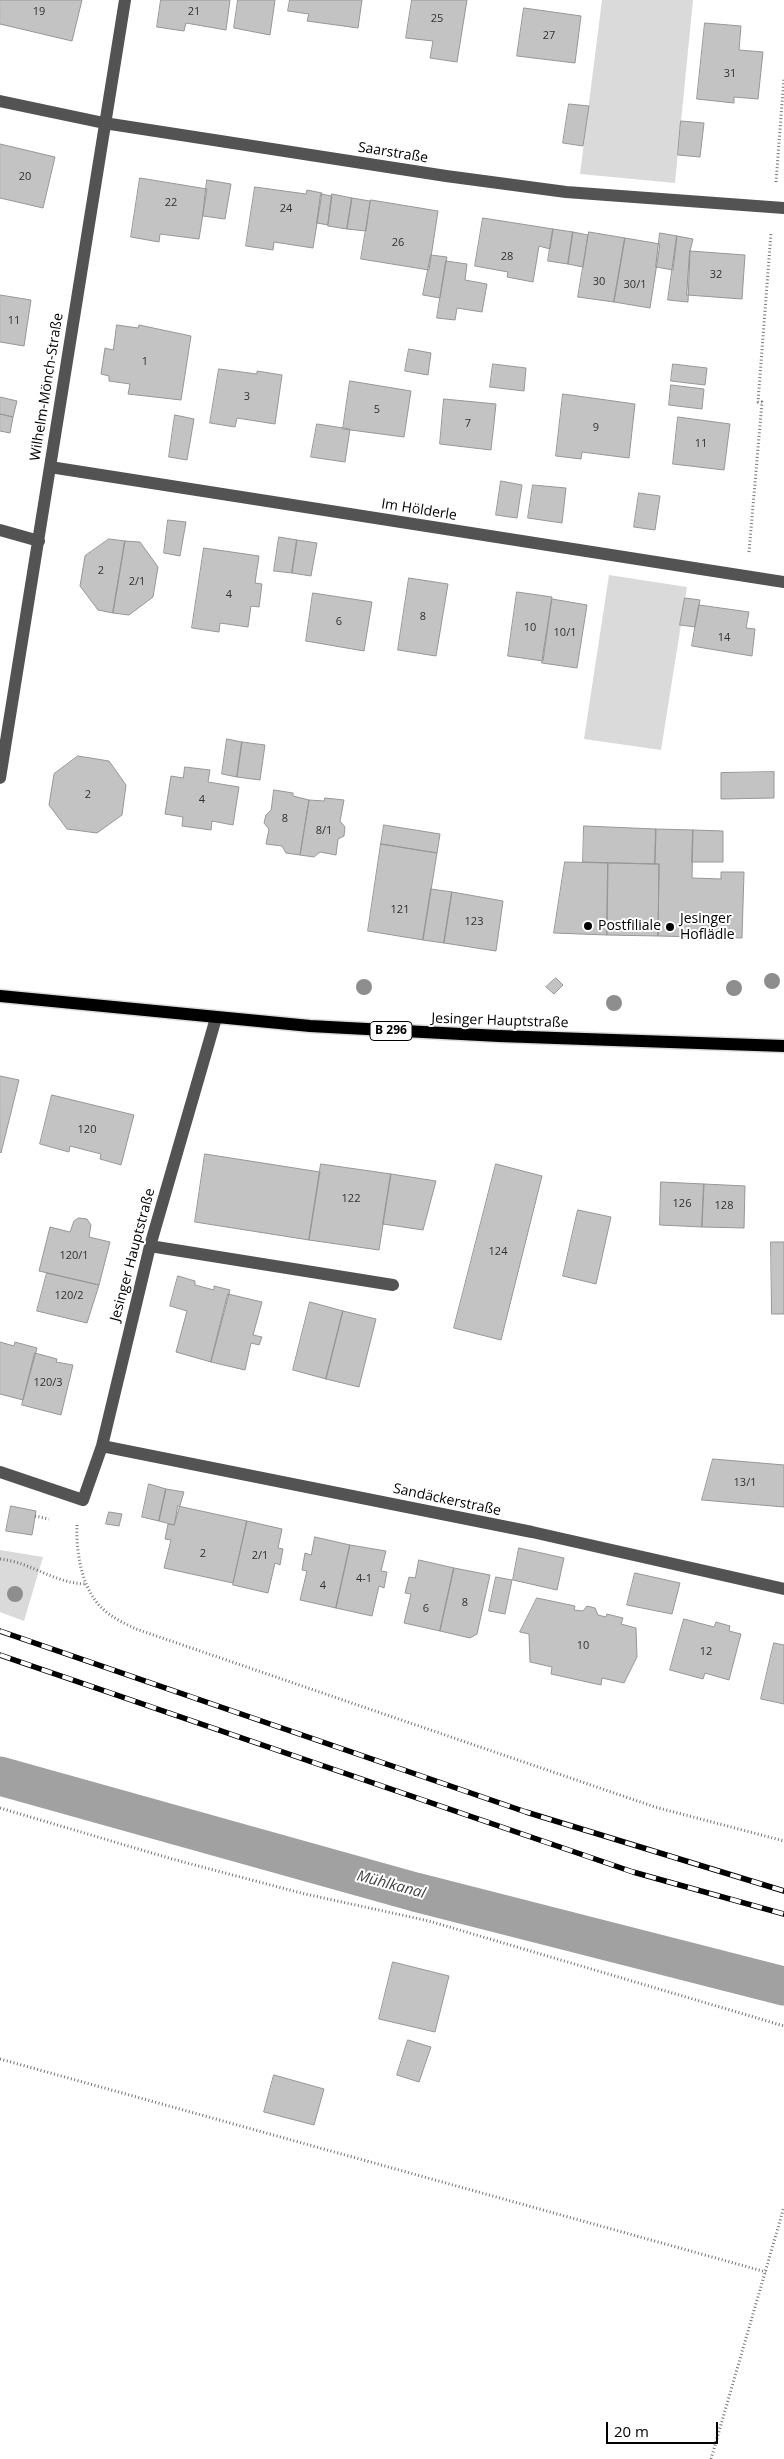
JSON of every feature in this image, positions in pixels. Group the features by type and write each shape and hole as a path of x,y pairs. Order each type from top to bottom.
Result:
{"main road":[{"name":"Jesinger Hauptstraße","path":"0,996 216,1018 411,1032 784,1046"}],"street":[{"name":"Wilhelm-Mönch-Straße","path":"0,778 125,0"},
{"name":"Saarstraße","path":"0,100 104,123 446,176 566,192 784,208"},
{"name":"Im Hölderle","path":"50,466 784,582"},
{"path":"0,530 39,541"},
{"name":"Jesinger Hauptstraße","path":"83,1500 102,1446 150,1246 216,1018"},
{"path":"150,1246 393,1285"},
{"name":"Sandäckerstraße","path":"102,1446 523,1530 784,1589"},
{"path":"0,1472 83,1500"}],"path":[{"path":"776,176 784,78"},
{"path":"749,549 762,402 758,402 771,237"},
{"path":"83,1500 77,1526 78,1557 87,1584 99,1606 114,1618 136,1629 655,1808 784,1841"},
{"path":"0,1559 14,1560 59,1580 75,1584 87,1584"},
{"path":"0,1808 172,1859 292,1891 429,1921 784,2026"},
{"path":"0,2059 766,2272"},
{"path":"711,2459 784,2207"}],"shaded area":[{"path":"602,0 693,0 675,183 580,174"},
{"path":"609,575 687,587 661,750 584,739"},
{"path":"0,1550 43,1557 24,1621 0,1612"}],"building":[{"path":"0,0 82,0 72,41 0,24"},
{"path":"161,0 230,0 226,30 186,23 184,31 157,27"},
{"path":"238,0 275,0 270,35 234,28"},
{"path":"290,0 362,0 358,28 307,21 309,14 288,11"},
{"path":"412,0 467,0 457,62 430,58 433,41 406,38"},
{"path":"524,8 581,16 575,63 517,56"},
{"path":"705,23 741,26 739,50 763,52 758,99 734,97 734,103 697,99"},
{"path":"569,104 589,106 583,146 563,143"},
{"path":"681,121 704,123 700,157 678,155"},
{"path":"0,144 55,157 43,208 0,198"},
{"path":"140,178 207,189 199,239 160,234 159,242 131,237"},
{"path":"207,180 231,184 225,219 203,216"},
{"path":"255,187 306,194 307,190 322,193 313,248 274,242 273,250 246,246"},
{"path":"321,194 332,196 328,225 317,223"},
{"path":"332,194 352,198 347,229 328,226"},
{"path":"352,198 370,201 366,231 347,229"},
{"path":"371,200 438,211 429,270 361,259"},
{"path":"483,218 553,229 550,249 539,246 533,282 507,277 508,272 475,266"},
{"path":"553,229 573,232 568,264 548,261"},
{"path":"573,232 588,235 583,267 568,264"},
{"path":"589,232 625,238 614,302 578,297"},
{"path":"660,233 677,236 673,270 656,267"},
{"path":"677,236 693,239 690,251 688,302 668,300"},
{"path":"625,238 660,244 650,308 614,302"},
{"path":"690,251 745,255 742,299 687,295"},
{"path":"431,255 447,257 440,298 423,295"},
{"path":"446,261 467,264 465,280 487,284 482,312 457,308 455,320 437,318"},
{"path":"0,295 31,300 24,346 0,342"},
{"path":"117,325 138,328 139,325 191,336 181,400 128,394 130,384 109,381 109,376 101,374 105,348 113,350"},
{"path":"409,349 431,353 428,375 405,371"},
{"path":"493,364 526,368 524,391 490,387"},
{"path":"673,364 707,368 705,385 671,381"},
{"path":"219,369 257,374 257,371 282,375 275,424 237,418 235,427 210,423"},
{"path":"350,381 411,391 404,437 343,429"},
{"path":"671,385 704,389 702,409 669,405"},
{"path":"563,394 635,404 629,458 582,452 581,459 556,456"},
{"path":"0,397 17,401 13,417 0,414"},
{"path":"444,399 496,404 491,450 440,444"},
{"path":"0,414 13,417 10,433 0,431"},
{"path":"175,415 194,419 187,460 169,457"},
{"path":"678,417 730,424 724,470 673,464"},
{"path":"317,424 350,429 345,462 311,457"},
{"path":"501,481 522,485 517,518 496,515"},
{"path":"533,485 566,488 562,523 528,518"},
{"path":"639,493 660,496 655,530 634,527"},
{"path":"168,520 186,522 180,556 164,553"},
{"path":"279,537 297,540 292,573 274,571"},
{"path":"109,539 125,541 113,613 98,610 80,586 85,556"},
{"path":"297,540 317,543 311,576 292,573"},
{"path":"125,541 140,542 158,567 153,597 129,615 113,613"},
{"path":"204,548 259,556 255,583 262,584 259,607 251,606 248,627 220,623 219,632 192,628"},
{"path":"409,578 448,584 436,656 398,650"},
{"path":"517,592 552,597 543,661 508,656"},
{"path":"313,593 372,602 364,651 306,641"},
{"path":"685,598 700,600 695,627 680,625"},
{"path":"552,599 587,605 577,668 542,663"},
{"path":"699,605 749,612 746,628 755,629 752,656 692,646"},
{"path":"227,739 242,742 237,777 222,774"},
{"path":"242,742 265,745 260,780 237,777"},
{"path":"78,756 109,761 126,785 122,815 97,833 67,829 49,805 54,774"},
{"path":"185,767 210,770 208,782 239,787 233,825 212,821 211,830 182,826 183,817 165,814 171,776 183,778"},
{"path":"774,772 774,798 721,799 721,773"},
{"path":"274,790 293,793 293,796 309,800 300,855 286,853 282,846 266,844 269,829 264,823 266,815 271,810"},
{"path":"325,798 344,800 340,821 345,827 344,836 338,839 336,855 320,852 314,857 300,855 309,800 324,801"},
{"path":"384,825 440,834 437,853 381,844"},
{"path":"584,826 656,829 655,864 583,862"},
{"path":"656,829 693,830 692,878 721,879 721,872 744,872 742,938 658,936 659,864 655,864"},
{"path":"693,830 723,831 723,862 692,862"},
{"path":"381,844 437,853 423,940 368,931"},
{"path":"565,862 608,863 607,935 554,933"},
{"path":"608,863 659,864 658,936 607,935"},
{"path":"431,889 452,892 444,943 423,940"},
{"path":"452,892 503,901 496,951 444,943"},
{"path":"556,978 563,985 554,994 546,987"},
{"path":"0,1076 19,1080 1,1153 0,1152"},
{"path":"52,1095 134,1115 121,1165 100,1159 101,1154 70,1146 69,1152 40,1144"},
{"path":"205,1154 320,1172 309,1240 195,1222"},
{"path":"321,1164 391,1174 379,1250 309,1240"},
{"path":"496,1164 542,1176 501,1340 454,1328"},
{"path":"391,1174 436,1181 423,1230 383,1224"},
{"path":"661,1182 704,1184 702,1227 660,1225"},
{"path":"704,1184 745,1186 744,1228 702,1227"},
{"path":"578,1210 611,1217 596,1284 563,1276"},
{"path":"79,1218 87,1219 91,1225 89,1237 110,1242 99,1285 39,1271 50,1227 70,1232 74,1221"},
{"path":"771,1242 784,1242 784,1314 772,1314"},
{"path":"47,1273 99,1285 87,1323 37,1311"},
{"path":"178,1276 195,1281 195,1285 214,1290 214,1286 230,1290 211,1362 176,1352 187,1311 170,1306"},
{"path":"228,1294 262,1302 253,1335 262,1337 259,1345 251,1343 245,1370 211,1362"},
{"path":"310,1302 343,1311 326,1379 293,1370"},
{"path":"343,1311 376,1319 359,1387 326,1379"},
{"path":"0,1342 14,1346 15,1342 37,1348 23,1400 0,1394"},
{"path":"35,1353 57,1359 56,1362 73,1365 61,1415 22,1405"},
{"path":"713,1459 784,1465 784,1507 702,1500"},
{"path":"149,1484 166,1489 159,1521 142,1517"},
{"path":"166,1489 184,1492 174,1525 159,1521"},
{"path":"11,1506 36,1511 32,1535 6,1531"},
{"path":"178,1506 247,1521 233,1583 164,1568 171,1540 165,1539 168,1524 174,1525"},
{"path":"109,1512 122,1514 119,1526 106,1524"},
{"path":"247,1521 282,1529 278,1548 283,1549 280,1565 275,1563 268,1593 233,1585"},
{"path":"315,1537 350,1545 336,1608 300,1600 307,1571 302,1570 305,1553 311,1555"},
{"path":"350,1545 386,1551 381,1571 387,1572 384,1588 379,1586 372,1616 336,1608"},
{"path":"519,1548 564,1558 557,1590 513,1580"},
{"path":"419,1560 454,1568 440,1631 404,1623 411,1594 405,1593 409,1577 415,1578"},
{"path":"454,1568 490,1575 477,1634 470,1638 440,1631"},
{"path":"635,1573 680,1583 672,1614 627,1605"},
{"path":"496,1577 512,1580 505,1614 489,1611"},
{"path":"537,1598 575,1606 574,1610 583,1611 587,1606 595,1608 598,1615 606,1617 607,1614 623,1618 621,1624 636,1628 637,1657 624,1683 602,1678 601,1685 551,1674 552,1667 530,1662 529,1634 520,1632"},
{"path":"684,1619 714,1627 716,1622 730,1626 729,1631 741,1634 729,1680 705,1673 703,1679 670,1670"},
{"path":"774,1643 784,1645 784,1704 761,1699"},
{"path":"393,1962 449,1976 435,2032 379,2019"},
{"path":"408,2040 431,2047 419,2082 397,2075"},
{"path":"274,2075 324,2089 314,2125 264,2112"}],"waterway":[{"name":"Mühlkanal","path":"0,1776 415,1892 784,1986"}],"railway":[{"path":"0,1631 526,1812 784,1891"},
{"path":"0,1655 633,1872 784,1914"}],"place":[{"name":"Postfiliale","path":"588,926"},
{"name":"Jesinger Hoflädle","path":"670,927"}]}
